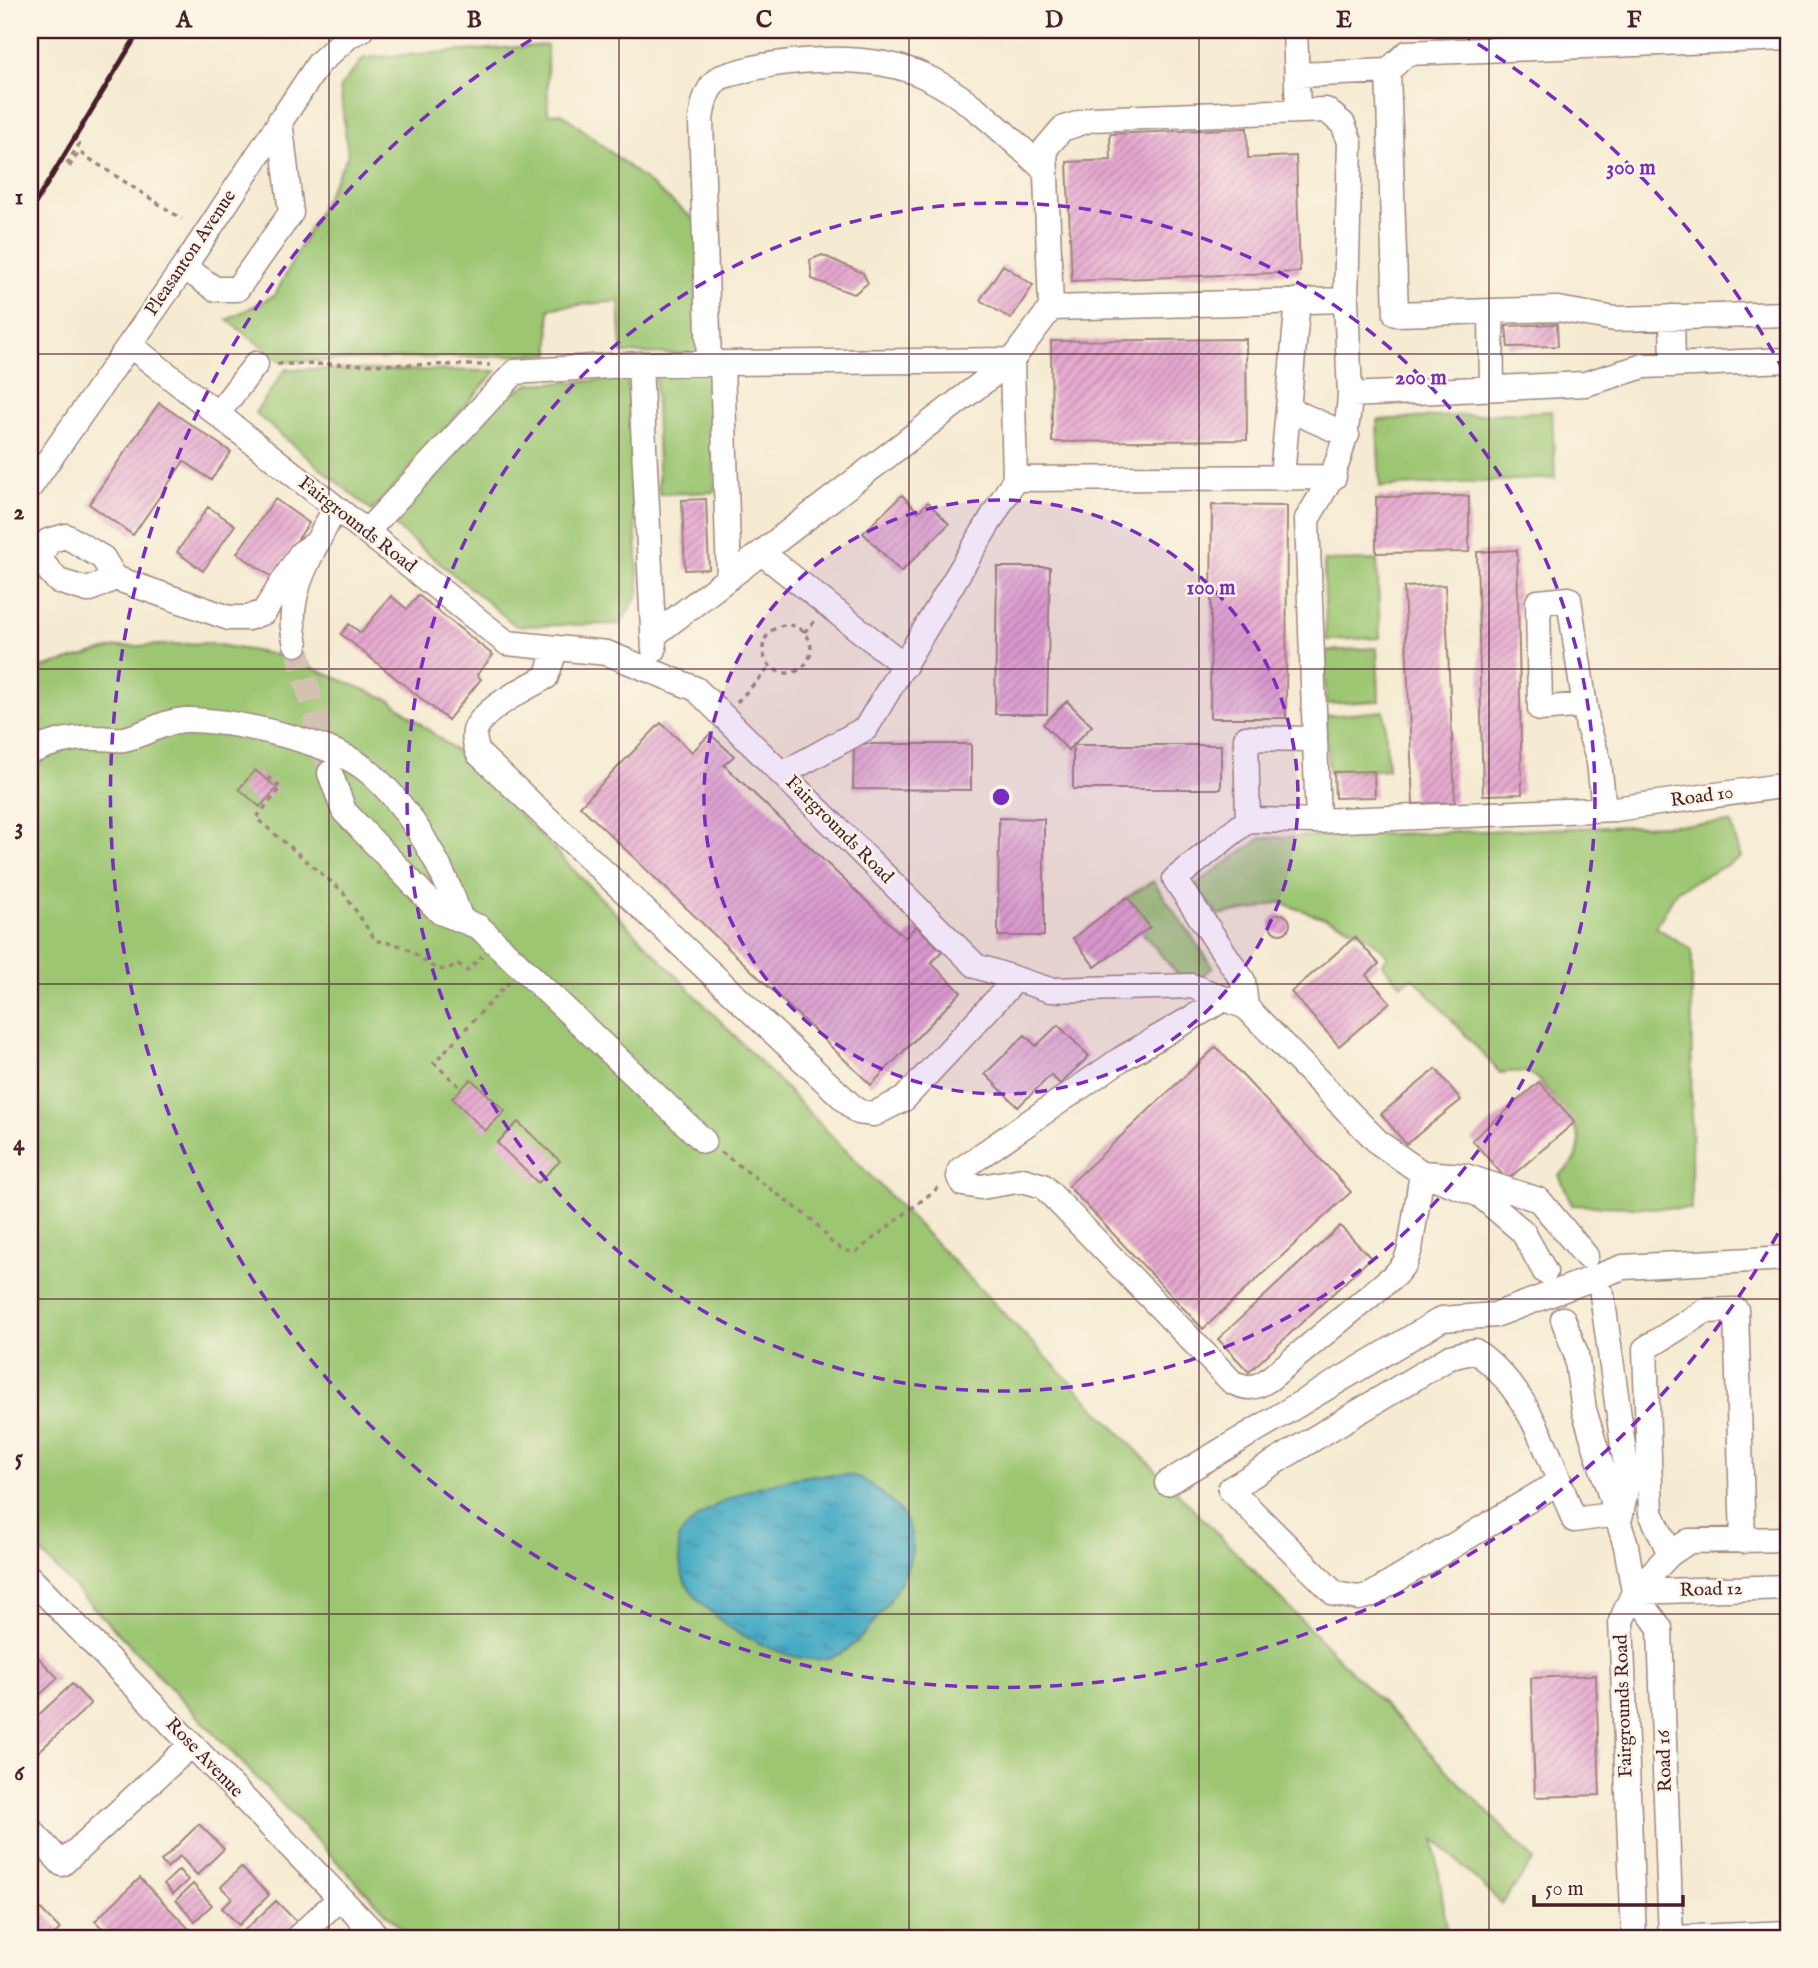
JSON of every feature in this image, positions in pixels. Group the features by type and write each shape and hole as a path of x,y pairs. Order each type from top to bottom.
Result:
{"street":[{"name":"Pleasanton Avenue","path":"30,487 184,267 319,62 350,35 361,30"},
{"path":"1295,30 1298,111"},
{"path":"1297,75 1388,71 1407,53 1788,38"},
{"path":"729,578 701,120 705,98 717,79 760,66 826,60 879,64 923,75 989,119 1045,170"},
{"path":"1388,71 1396,314 1558,309 1615,319 1788,314"},
{"path":"653,636 1012,360 1051,308 1045,149 1062,129 1092,119 1326,110 1343,124 1350,142 1346,300 1350,395 1347,435 1334,477 1307,519 1318,821"},
{"path":"184,267 215,289 237,289 291,213 280,120"},
{"path":"1282,477 1298,300"},
{"path":"1051,308 1346,300"},
{"path":"1492,312 1492,387"},
{"path":"1672,317 1673,365"},
{"name":"Fairgrounds Road","path":"130,345 507,643 607,653 696,689 976,966 1050,990 1192,986 1235,1003 1379,1143 1422,1173 1480,1195 1523,1232 1545,1272"},
{"path":"367,531 515,372 640,364 1012,360"},
{"path":"782,774 866,728 1015,479 1012,360"},
{"path":"1350,395 1585,384 1644,366 1786,360"},
{"path":"218,413 256,364"},
{"path":"640,364 655,671"},
{"path":"1288,409 1347,435"},
{"path":"1015,479 1334,477"},
{"path":"296,644 291,608 335,508"},
{"path":"115,578 229,618 248,618 264,612 301,553 318,542"},
{"path":"762,553 905,666"},
{"path":"556,648 546,677 511,695 476,727 474,739 478,753 858,1112 874,1114 904,1098 1016,979"},
{"path":"1584,705 1609,809"},
{"path":"30,752 72,740 131,737 156,726 184,720 263,731 323,748 367,770 389,794 450,885 461,920"},
{"path":"1315,739 1246,738 1248,820 1175,879 1243,981 1235,1003 1121,1059 960,1170 962,1184 970,1188 1023,1181 1043,1186 1232,1382 1245,1388 1258,1387 1268,1380 1396,1274 1410,1249 1422,1173 1465,1176 1539,1200 1586,1256"},
{"path":"330,773 344,811 440,912 479,927 705,1141"},
{"name":"Road 10","path":"1248,820 1318,821 1609,809 1788,785"},
{"path":"1167,1483 1442,1319 1495,1315 1623,1268 1788,1258"},
{"path":"1602,1295 1628,1482 1618,1518"},
{"path":"1670,1554 1651,1513 1645,1349 1705,1311 1736,1310 1743,1541"},
{"path":"1563,1319 1576,1354 1584,1410 1618,1518 1634,1592"},
{"path":"1559,1482 1371,1595 1359,1598 1335,1594 1230,1489 1450,1357 1475,1351 1499,1368 1542,1435 1574,1520 1618,1518"},
{"path":"1634,1592 1670,1554 1689,1541 1788,1539"},
{"name":"Rose Avenue","path":"33,1586 340,1898 367,1934"},
{"name":"Road 12","path":"1634,1592 1788,1587"},
{"name":"Fairgrounds Road","path":"1634,1592 1621,1621 1634,1938"},
{"name":"Road 16","path":"1634,1592 1660,1628 1672,1938"},
{"path":"30,1829 62,1864 191,1745"},
{"path":"297,1938 340,1898"},
{"path":"1672,1938 1788,1933"}],"path":[{"path":"80,143 66,165 69,167 79,152 182,219"},
{"path":"256,364 502,365 515,372"},
{"path":"791,625 807,635 810,658 800,670 783,673 770,667 762,650 771,631 791,625"},
{"path":"723,716 770,667"},
{"path":"268,776 281,788 256,818 343,892 376,941 403,947 440,970 447,970 457,963 467,971"},
{"path":"459,1086 434,1063 523,968"},
{"path":"705,1141 815,1222 832,1243 845,1251 856,1252 960,1170"}],"green space":[{"path":"547,45 548,114 562,113 701,225 705,354 622,353 619,301 549,308 550,354 282,362 227,320 275,295 348,155 340,87 364,58"},
{"path":"286,369 496,371 372,511 255,413"},
{"path":"711,371 715,492 659,494 655,373"},
{"path":"627,379 639,593 620,624 516,626 391,523 500,401 529,384"},
{"path":"1552,411 1555,478 1380,487 1377,420"},
{"path":"1377,560 1380,638 1326,640 1324,561"},
{"path":"207,643 283,656 390,700 466,759 1534,1860 1502,1904 1434,1839 1448,1938 410,1938 30,1541 30,671 116,647"},
{"path":"1377,648 1379,701 1326,704 1324,651"},
{"path":"1384,711 1388,769 1329,773 1325,716"},
{"path":"1731,823 1741,858 1677,890 1656,927 1692,950 1691,1209 1572,1205 1559,1175 1576,1156 1579,1138 1570,1120 1536,1078 1522,1072 1500,1073 1413,977 1401,985 1382,964 1388,956 1364,935 1338,922 1280,902 1257,909 1218,915 1195,885 1261,838"},
{"path":"1153,881 1213,967 1200,978 1177,974 1142,932 1149,927 1127,897"}],"water":[{"path":"813,1475 856,1476 864,1480 898,1508 912,1537 907,1567 880,1614 863,1636 849,1648 823,1659 801,1658 778,1652 737,1632 715,1616 693,1594 684,1580 678,1538 705,1512 739,1494 776,1482"}],"building":[{"path":"1247,128 1248,158 1296,156 1300,272 1072,281 1067,162 1111,160 1110,134"},
{"path":"822,255 863,273 868,283 854,294 812,279 810,260"},
{"path":"1003,265 1033,285 1011,319 980,300"},
{"path":"1557,324 1558,346 1508,347 1506,326"},
{"path":"1246,339 1247,440 1052,442 1051,341"},
{"path":"159,403 231,452 211,480 184,461 133,535 89,504"},
{"path":"902,495 918,512 928,502 949,524 901,572 863,533"},
{"path":"1469,496 1469,552 1376,553 1376,497"},
{"path":"275,499 309,523 272,577 237,553"},
{"path":"706,499 709,569 685,570 682,500"},
{"path":"1212,505 1287,506 1286,718 1210,718"},
{"path":"208,507 235,525 203,571 177,552"},
{"path":"1517,550 1522,794 1483,795 1477,552"},
{"path":"997,567 1050,567 1047,714 995,714"},
{"path":"1445,585 1455,802 1413,804 1404,587"},
{"path":"418,595 493,655 477,675 481,679 448,720 341,634 349,624 361,633 391,596 407,609"},
{"path":"1067,701 1092,726 1068,750 1043,724"},
{"path":"661,723 692,752 710,734 734,756 724,765 905,938 916,926 942,951 931,963 961,992 871,1085 580,806"},
{"path":"854,744 971,744 971,790 853,789"},
{"path":"1073,745 1221,745 1221,789 1073,789"},
{"path":"255,770 277,788 260,807 239,789"},
{"path":"1374,771 1375,797 1335,798 1334,772"},
{"path":"999,818 1044,819 1044,936 998,936"},
{"path":"1127,897 1150,927 1095,967 1073,938"},
{"path":"1280,914 1287,917 1290,924 1287,931 1280,934 1273,931 1270,924 1273,917"},
{"path":"1355,937 1379,964 1366,975 1390,1002 1339,1046 1291,992"},
{"path":"1058,1025 1089,1056 1060,1084 1051,1075 1018,1107 985,1074 1025,1035 1036,1046"},
{"path":"1216,1047 1351,1192 1203,1329 1068,1186"},
{"path":"1436,1069 1461,1100 1406,1144 1381,1114"},
{"path":"471,1079 505,1111 485,1131 452,1098"},
{"path":"1539,1082 1575,1122 1507,1180 1472,1140"},
{"path":"518,1122 560,1161 538,1183 497,1143"},
{"path":"1340,1226 1371,1258 1249,1372 1218,1339"},
{"path":"30,1649 58,1678 30,1704"},
{"path":"1596,1675 1600,1795 1535,1797 1531,1678"},
{"path":"72,1684 91,1704 36,1754 30,1747 30,1723"},
{"path":"199,1824 224,1849 197,1875 180,1856 167,1868 161,1861"},
{"path":"241,1867 269,1895 239,1925 222,1908 232,1898 221,1887"},
{"path":"179,1870 188,1880 173,1894 164,1884"},
{"path":"140,1878 192,1932 186,1938 112,1938 95,1921"},
{"path":"193,1884 212,1905 195,1921 176,1900"},
{"path":"33,1901 60,1929 50,1938 30,1938 30,1903"},
{"path":"276,1901 297,1922 279,1938 236,1938"}],"tunnel":[{"path":"296,644 328,765"}],"railway":[{"path":"30,212 140,30"}]}
